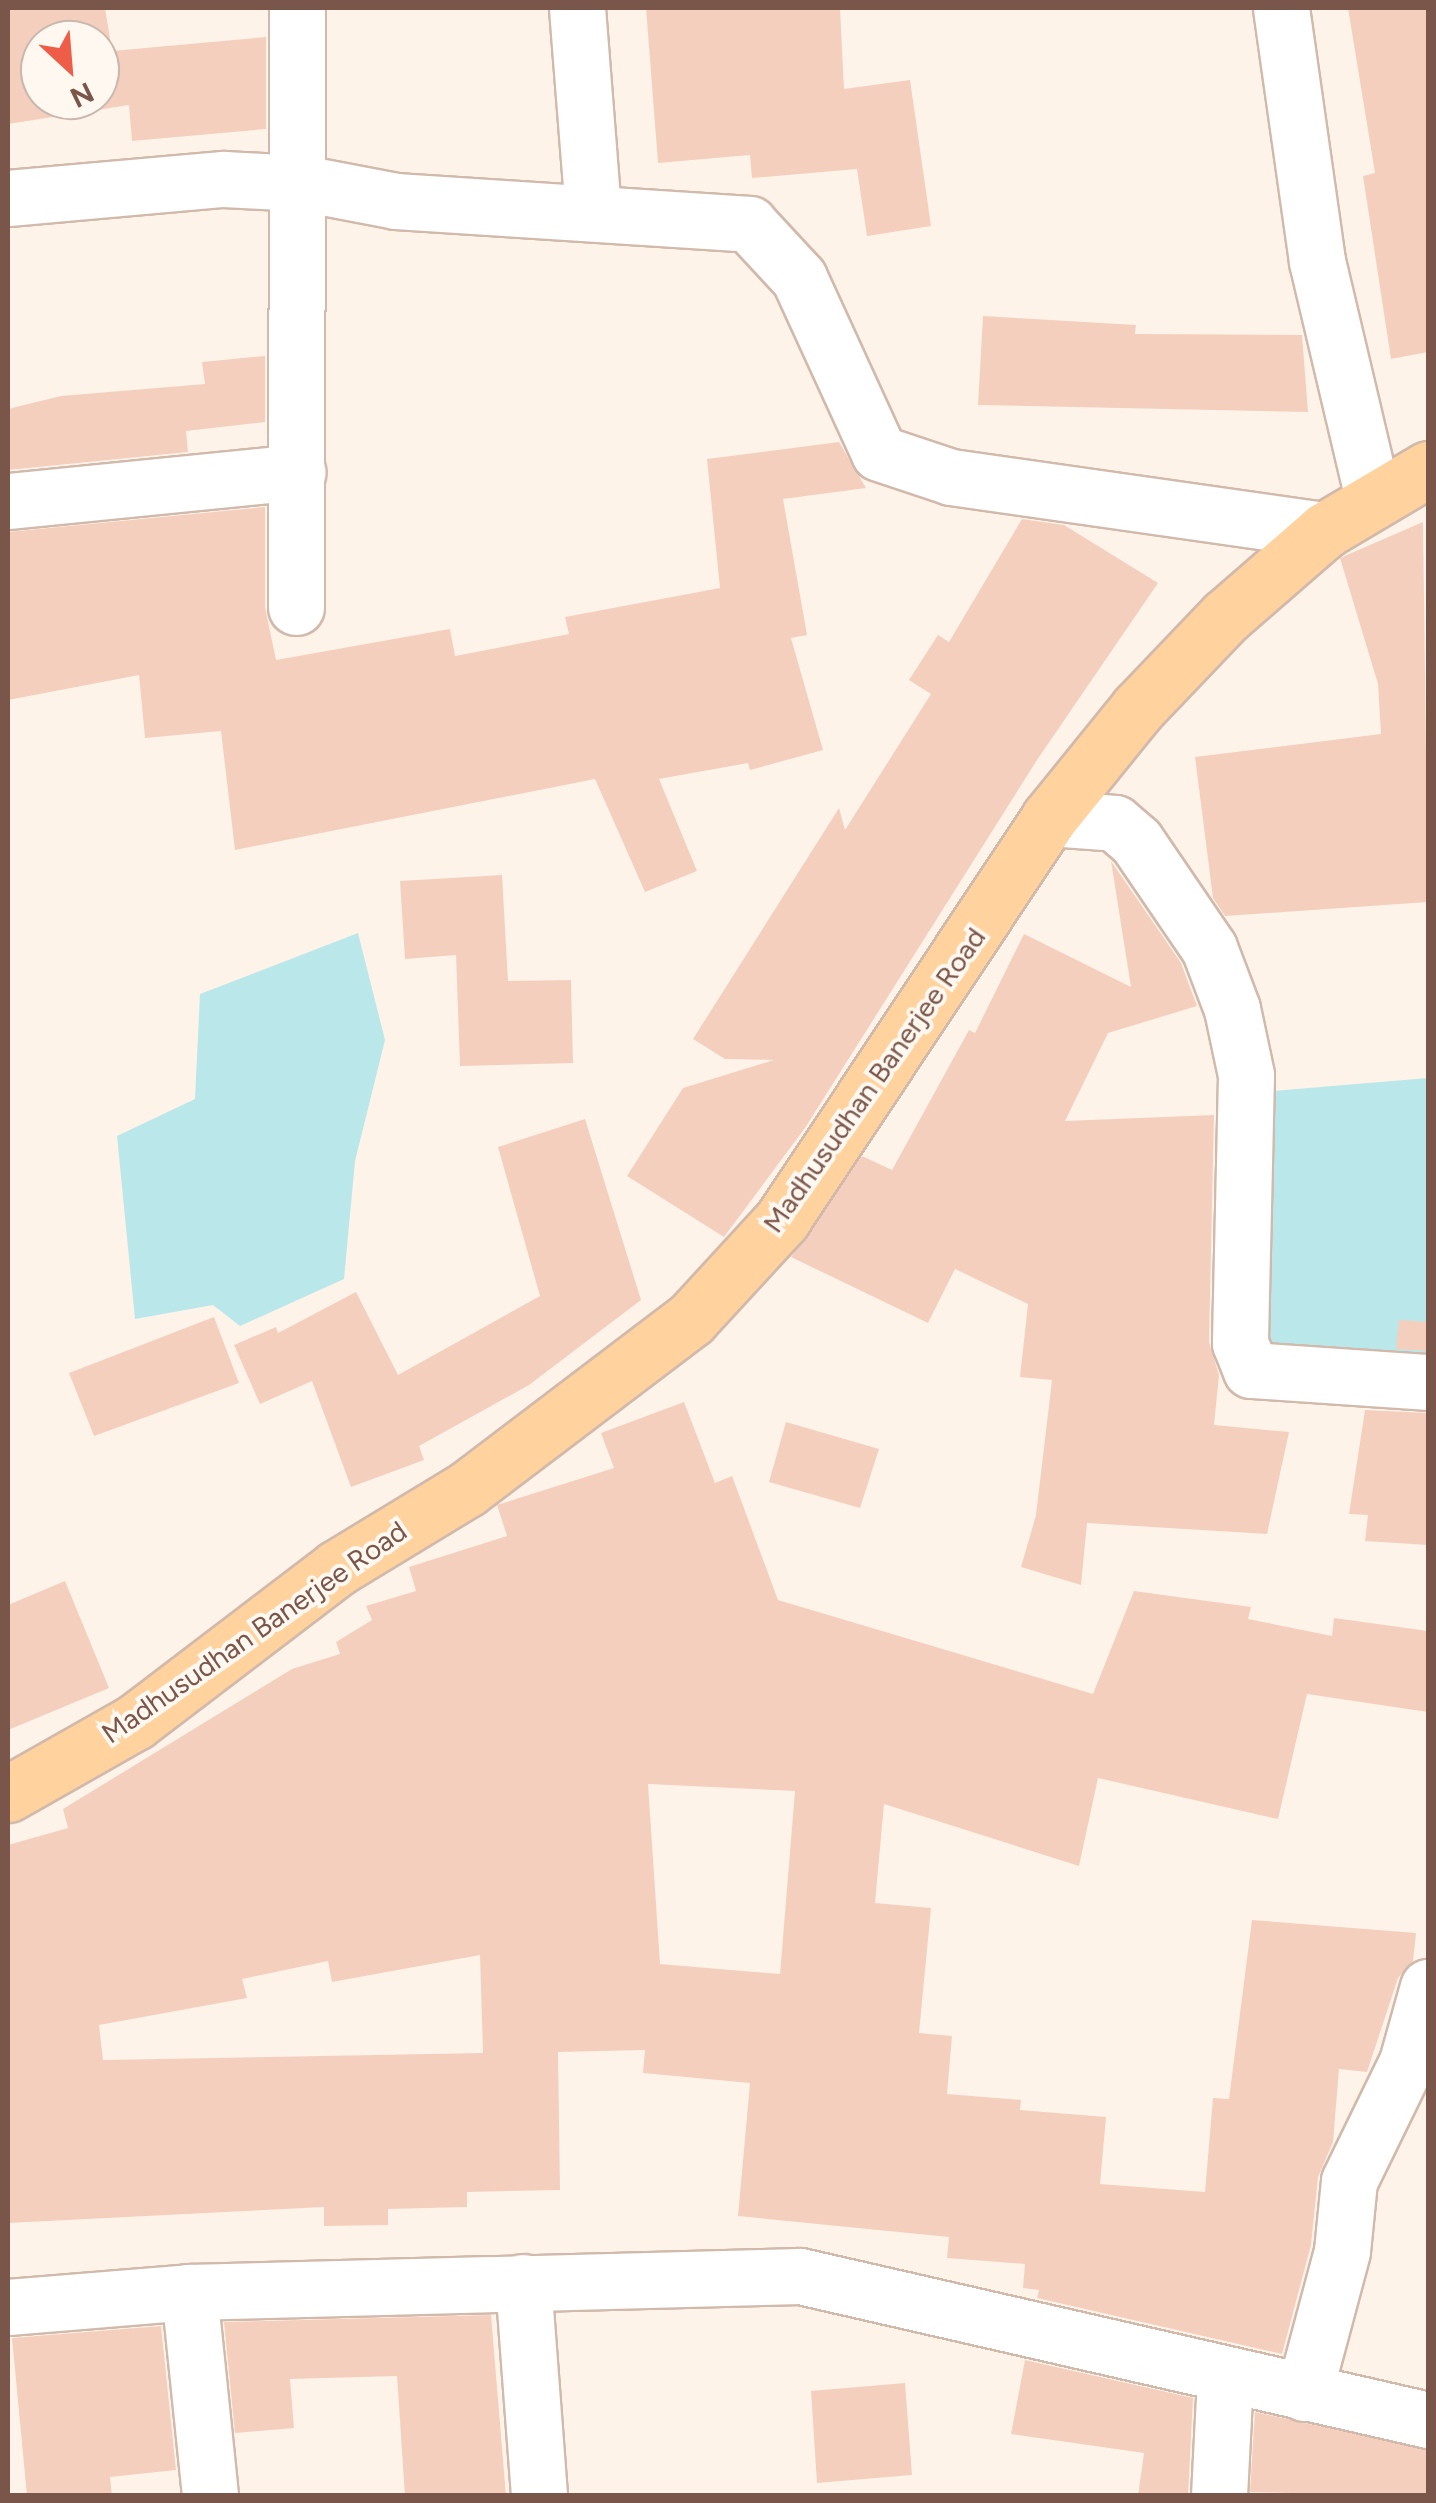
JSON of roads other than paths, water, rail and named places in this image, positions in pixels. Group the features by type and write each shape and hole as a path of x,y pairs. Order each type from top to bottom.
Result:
{"main road":[{"name":"Madhusudhan Banerjee Road","path":"8,1794 135,1722 337,1568 467,1489 690,1320 782,1220 1049,818 1188,656 1325,530 1428,468"}],"street":[{"path":"296,608 302,183 297,8"},
{"path":"576,8 593,211"},
{"path":"1281,8 1318,261 1373,498"},
{"path":"8,198 223,179 302,183 396,201 750,224 799,278 880,452 951,477 1325,530"},
{"path":"8,501 298,472"},
{"path":"1049,818 1115,822 1136,840 1209,948 1232,1009 1246,1075 1240,1343 1250,1370 1428,1382"},
{"path":"1304,2393 1342,2250 1349,2181 1408,2062 1428,1987"},
{"path":"8,2307 189,2292 800,2276 1085,2340 1225,2378 1428,2420"},
{"path":"524,2282 538,2496"},
{"path":"189,2292 210,2496"},
{"path":"1219,2496 1225,2378"}],"water":[{"path":"358,933 385,1040 355,1161 344,1279 240,1326 213,1305 135,1319 117,1136 195,1099 200,994"},
{"path":"1428,1078 1428,1353 1394,1376 1248,1360 1236,1094"}]}
